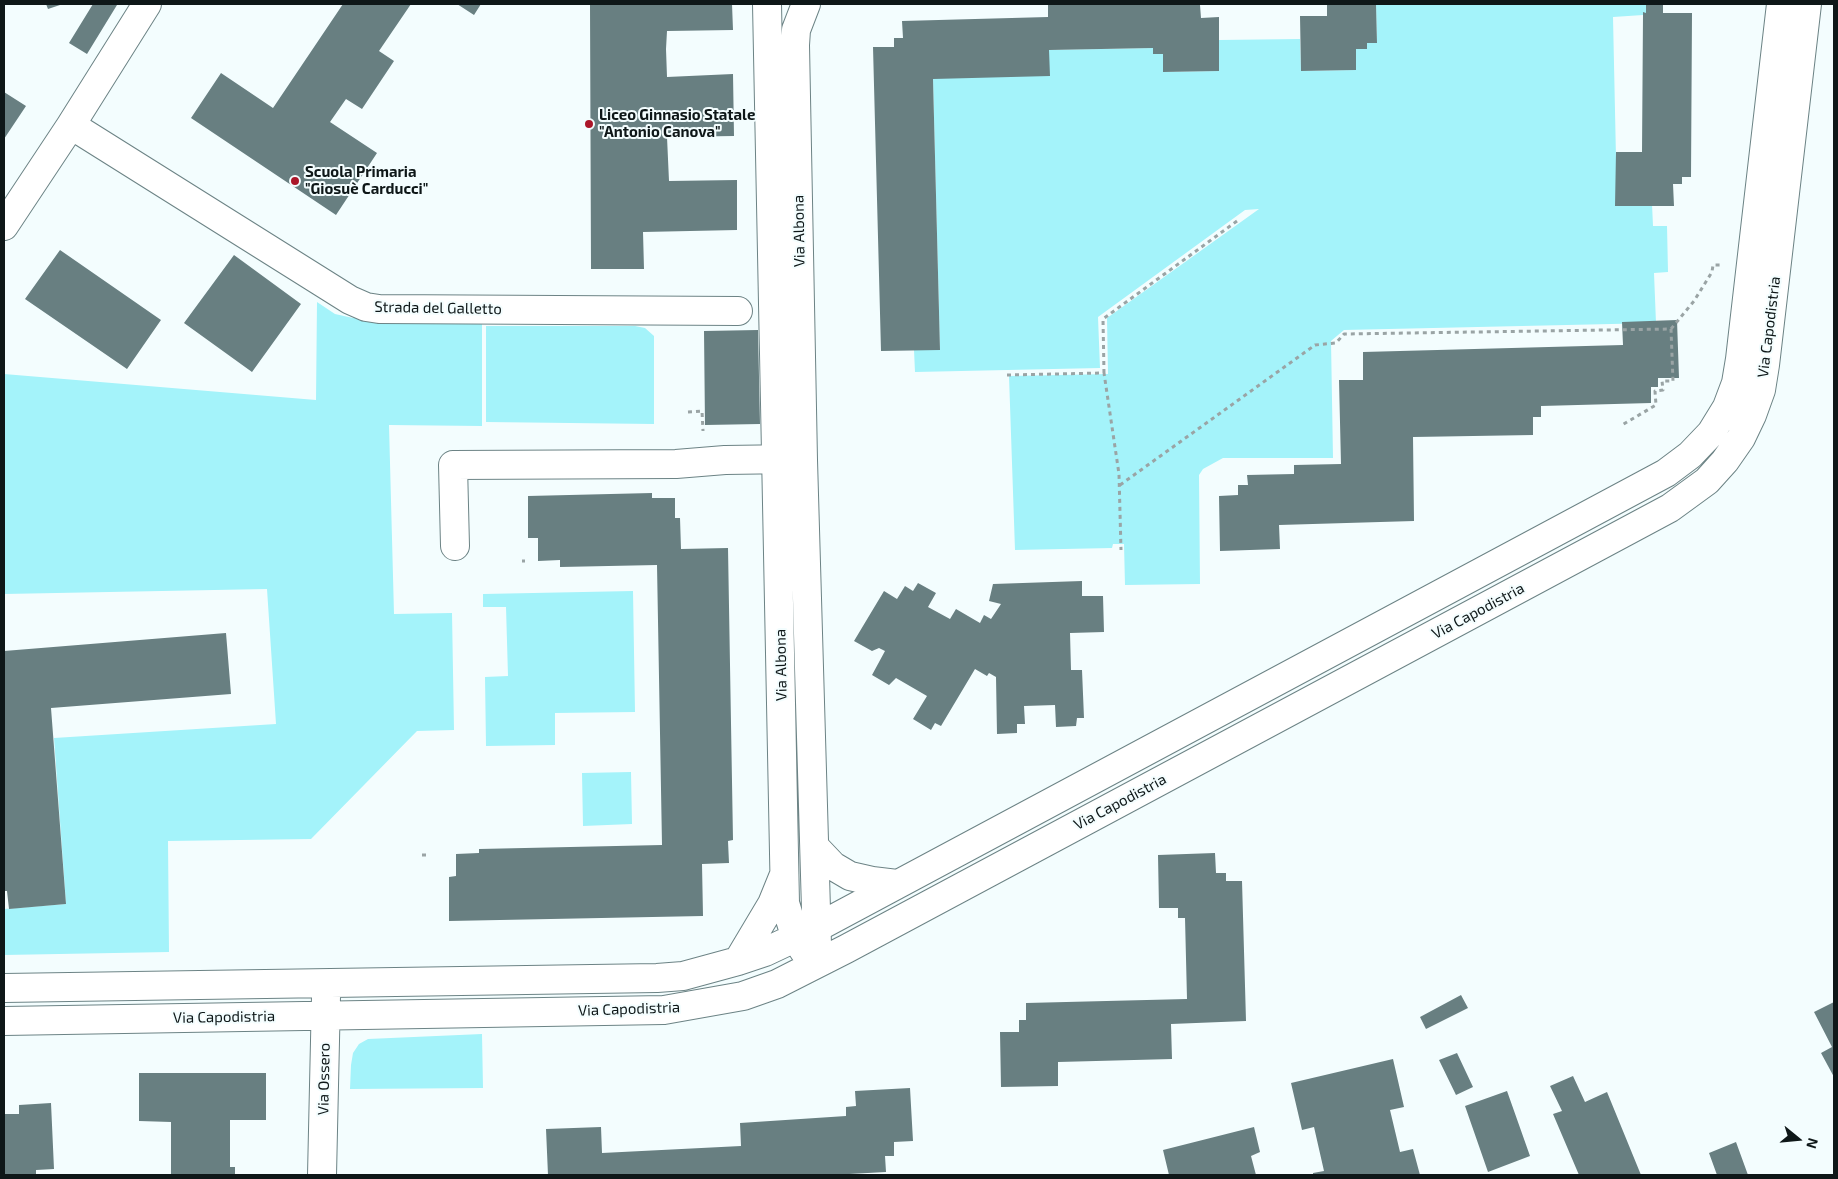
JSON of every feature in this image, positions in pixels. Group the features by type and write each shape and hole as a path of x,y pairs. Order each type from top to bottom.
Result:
{"street":[{"path":"4,226 147,4"},
{"name":"Via Albona","path":"767,4 785,903 807,933 818,944 814,965"},
{"name":"Via Albona","path":"806,4 796,30 795,45 803,460 815,847 807,933"},
{"name":"Via Capodistria","path":"4,988 657,978 683,976 738,961 765,952 807,933 1666,473 1690,455 1711,433 1727,407 1736,383 1781,4"},
{"name":"Via Capodistria","path":"4,1021 664,1010 743,996 778,984 1670,508 1707,481 1725,461 1741,438 1761,390 1766,365 1807,4"},
{"name":"Strada del Galletto","path":"71,124 350,300 366,307 388,309 738,311"},
{"path":"455,546 453,465 676,464 725,460 803,460"},
{"path":"815,847 833,866 850,876 872,882 897,884"},
{"name":"Via Albona","path":"738,961 772,904 785,871"},
{"name":"Via Ossero","path":"322,1175 326,982"}],"path":[{"path":"1121,550 1120,485 1104,373 1103,318 1237,221"},
{"path":"1622,425 1656,406 1655,391 1663,390 1662,381 1673,381 1671,329 1694,301 1712,272 1713,265 1729,264"},
{"path":"1120,485 1315,344 1336,343 1344,334 1671,329"},
{"path":"1007,374 1104,373"},
{"path":"422,855 428,855"}],"shaded area":[{"path":"1376,4 1646,4 1646,13 1643,15 1613,17 1617,205 1652,204 1653,226 1667,226 1668,272 1654,273 1656,323 1344,330 1331,341 1333,458 1223,458 1203,469 1199,475 1200,584 1125,585 1124,544 1113,544 1112,548 1015,550 1009,376 1108,374 1107,318 1259,209 1245,210 1098,317 1100,368 915,372 914,350 940,350 933,79 1049,50 1153,48 1153,54 1163,54 1163,72 1219,71 1219,40 1300,39 1301,71 1356,70 1356,49 1367,43 1377,43"},
{"path":"317,302 335,314 353,318 469,318 482,324 482,426 389,425 394,614 452,613 454,730 417,731 311,839 168,841 169,952 4,955 4,909 66,904 54,738 276,724 267,589 4,594 4,374 316,400"},
{"path":"486,326 635,326 645,328 654,336 654,424 486,422"},
{"path":"633,591 635,712 555,713 555,745 486,746 485,677 508,676 506,607 483,607 483,594"},
{"path":"631,772 632,824 583,826 582,773"},
{"path":"482,1034 483,1088 350,1089 353,1053 359,1044 368,1039"}],"building":[{"path":"46,4 63,4 48,9"},
{"path":"93,4 117,5 87,54 69,43"},
{"path":"343,4 411,4 379,51 394,61 362,109 346,99 330,122 377,153 336,215 191,118 221,73 273,108"},
{"path":"457,4 481,4 474,15"},
{"path":"590,4 732,4 733,30 667,31 666,49 667,77 733,74 734,136 667,137 669,181 737,180 737,230 643,232 644,269 591,269"},
{"path":"1048,4 1200,5 1201,18 1219,17 1219,71 1163,72 1163,54 1153,54 1153,48 1049,50 1050,76 933,79 940,350 881,351 873,47 894,47 894,38 903,38 902,21 1048,17"},
{"path":"1327,4 1376,4 1377,43 1367,43 1367,49 1356,49 1356,70 1301,71 1300,16 1327,16"},
{"path":"1646,4 1663,4 1663,13 1692,13 1691,177 1682,177 1682,184 1673,184 1674,206 1615,206 1616,152 1642,152 1643,12 1646,13"},
{"path":"4,92 26,106 4,139"},
{"path":"60,250 161,320 127,369 25,299"},
{"path":"234,255 301,304 252,372 184,323"},
{"path":"1677,320 1679,378 1658,378 1658,387 1651,387 1651,403 1541,406 1541,417 1533,417 1533,435 1413,437 1414,521 1279,525 1280,549 1220,551 1219,496 1238,495 1238,485 1248,485 1247,475 1294,474 1294,465 1341,464 1339,380 1363,380 1363,352 1623,345 1622,322"},
{"path":"758,330 760,424 705,425 704,331"},
{"path":"652,493 652,498 675,498 675,518 680,518 681,549 728,548 733,840 728,841 729,863 702,864 703,916 449,921 449,877 456,876 456,854 479,853 479,849 662,845 657,565 560,567 560,560 538,561 538,538 528,538 528,496"},
{"path":"1082,581 1082,596 1103,596 1104,632 1070,633 1071,670 1082,670 1084,718 1077,718 1076,726 1056,727 1055,705 1024,706 1025,724 1017,724 1017,733 997,734 996,677 989,673 987,676 975,669 941,726 935,723 931,730 913,719 927,696 896,678 889,685 872,675 885,651 879,648 872,651 854,641 884,591 897,599 905,586 913,591 918,583 936,593 928,607 950,619 956,609 980,623 984,615 991,619 1001,604 989,601 993,584"},
{"path":"226,633 231,694 51,708 66,904 9,909 7,891 4,891 4,651"},
{"path":"1215,853 1216,873 1226,873 1226,881 1242,881 1246,1021 1171,1024 1172,1059 1058,1062 1058,1086 1001,1087 1000,1032 1019,1032 1019,1020 1026,1020 1026,1003 1187,999 1185,918 1178,918 1178,908 1159,908 1158,855"},
{"path":"1461,995 1468,1008 1426,1029 1420,1017"},
{"path":"1834,1002 1834,1077 1821,1053 1832,1047 1814,1012"},
{"path":"1457,1053 1473,1087 1456,1095 1439,1060"},
{"path":"1393,1059 1404,1107 1390,1110 1400,1152 1413,1149 1420,1175 1313,1175 1313,1173 1324,1171 1314,1127 1302,1130 1291,1083"},
{"path":"139,1073 266,1073 266,1120 230,1120 230,1167 235,1167 235,1175 171,1175 171,1122 139,1121"},
{"path":"1573,1076 1585,1102 1607,1092 1641,1175 1579,1175 1553,1114 1562,1111 1550,1086"},
{"path":"910,1088 913,1141 894,1142 894,1156 885,1156 886,1172 831,1175 548,1175 546,1129 601,1127 602,1153 741,1146 740,1123 846,1116 846,1107 856,1106 855,1091"},
{"path":"1507,1091 1530,1156 1488,1172 1465,1106"},
{"path":"51,1103 54,1169 36,1170 36,1175 4,1175 4,1114 19,1114 19,1105"},
{"path":"1254,1127 1260,1152 1251,1156 1256,1175 1169,1175 1163,1150"},
{"path":"1736,1142 1748,1175 1717,1175 1709,1153"}],"place":[{"name":"Liceo Ginnasio Statale \"Antonio Canova\"","path":"589,124"},
{"name":"Scuola Primaria \"Giosuè Carducci\"","path":"295,181"}]}
